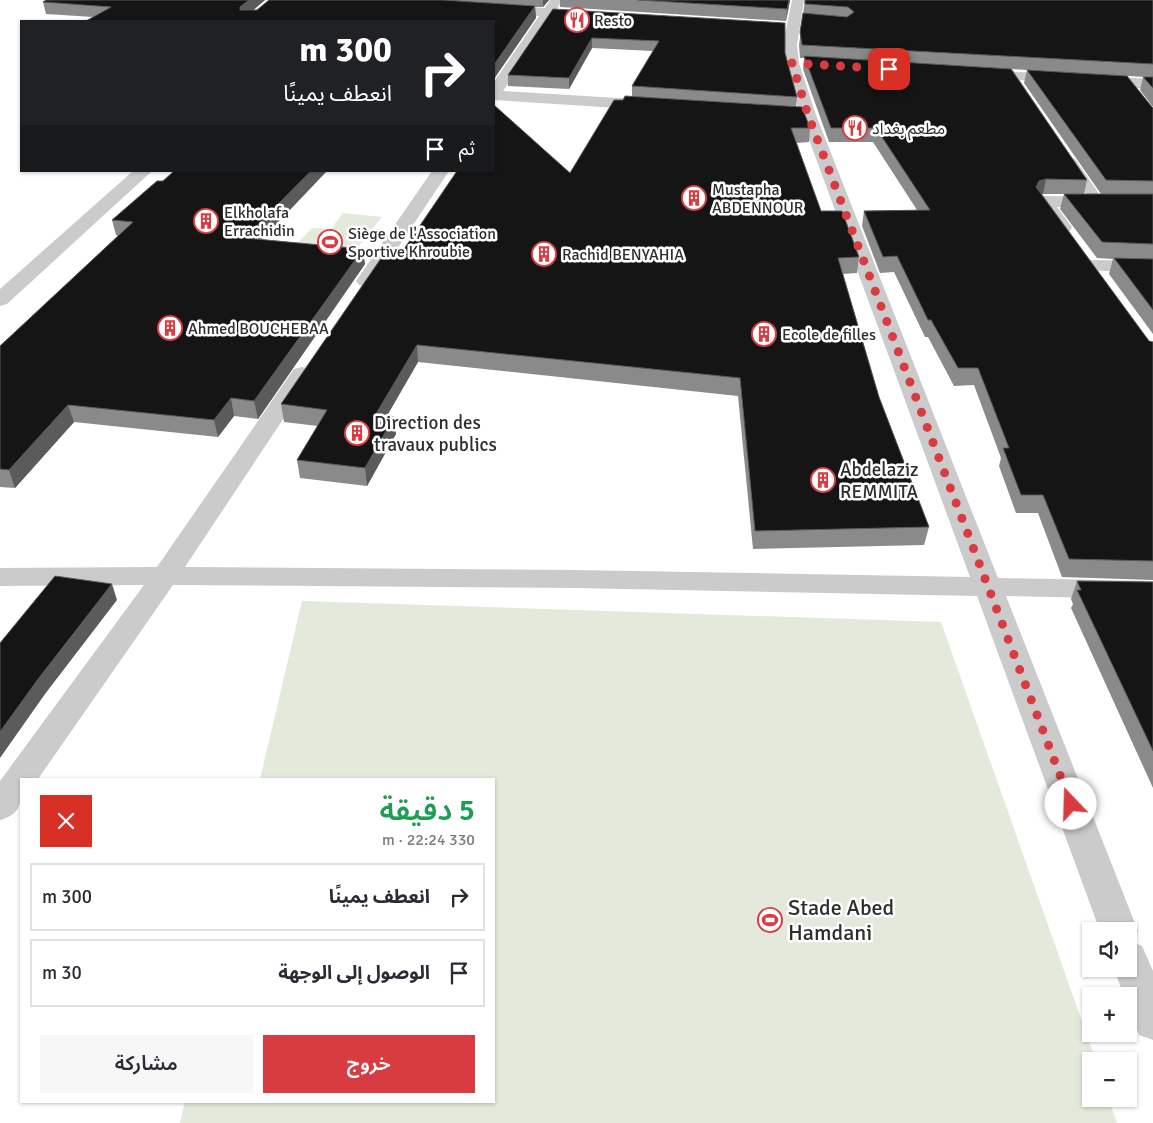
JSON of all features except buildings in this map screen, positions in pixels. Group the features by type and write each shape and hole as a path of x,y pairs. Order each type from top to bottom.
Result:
{"street":[{"path":"495,92 557,0"},
{"path":"483,8 597,16"},
{"path":"794,19 790,45 802,63 798,114 988,587 1116,922"},
{"path":"965,73 1153,84"},
{"path":"495,94 660,106"},
{"path":"0,300 143,172"},
{"path":"351,303 439,172"},
{"path":"1153,202 1043,201 1087,260 1153,267"},
{"path":"21,778 165,576 317,353"},
{"path":"0,599 10,577 165,576 575,579 1153,590"},
{"path":"0,807 20,779"},
{"path":"1136,977 1153,1022"}],"lane":[{"path":"1012,76 1022,92"},
{"path":"1126,83 1137,97"},
{"path":"1065,154 1097,201"}],"shaded area":[{"name":"Siège de l'Association Sportive Khroubie","path":"343,213 382,217 346,262 286,255 312,228 331,229"},
{"name":"Stade Abed Hamdani","path":"302,601 941,622 1082,1021 1082,1042 1089,1042 1093,1052 1082,1052 1082,1107 1112,1107 1117,1123 180,1123 185,1103 495,1103 495,778 260,778"}],"place":[{"name":"Resto","path":"577,20"},
{"name":"مطعم بغداد","path":"855,128"},
{"name":"Mustapha ABDENNOUR","path":"694,198"},
{"name":"Elkholafa Errachidin","path":"206,221"},
{"name":"Siège de l'Association Sportive Khroubie","path":"330,242"},
{"name":"Rachid BENYAHIA","path":"544,254"},
{"name":"Ahmed BOUCHEBAA","path":"170,328"},
{"name":"Ecole de filles","path":"764,334"},
{"name":"Direction des travaux publics","path":"357,433"},
{"name":"Abdelaziz REMMITA","path":"823,480"},
{"name":"Stade Abed Hamdani","path":"770,920"}],"route":[{"path":"889,69 792,63 808,115 1071,804"}]}
